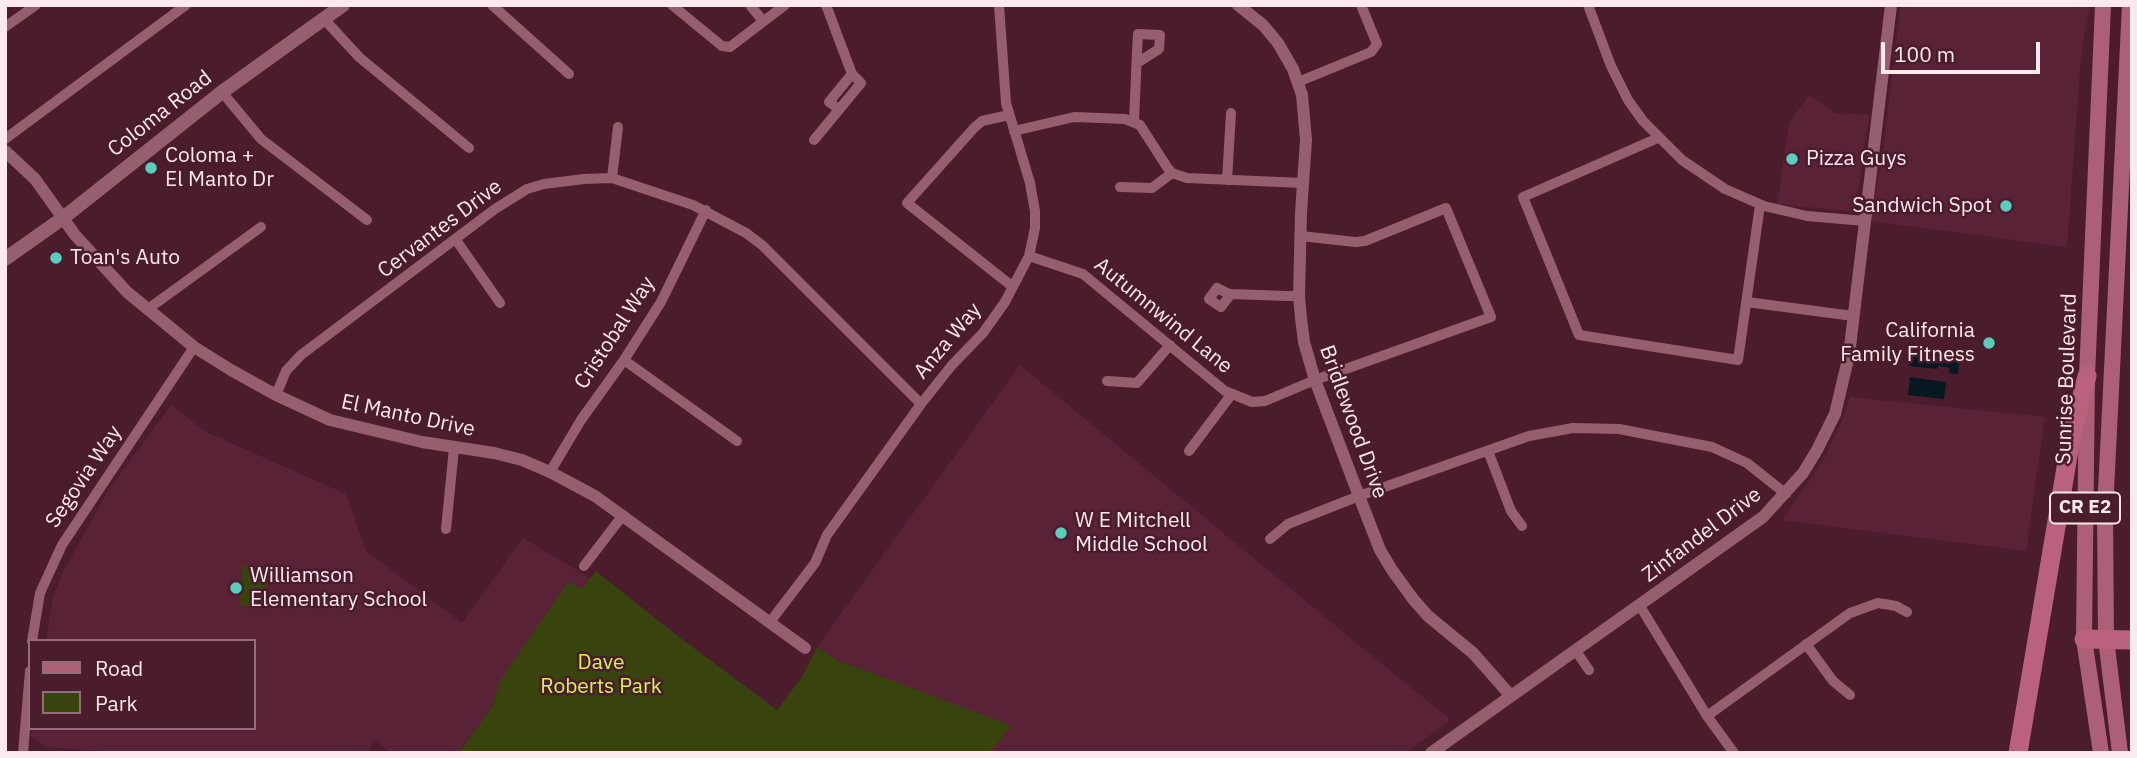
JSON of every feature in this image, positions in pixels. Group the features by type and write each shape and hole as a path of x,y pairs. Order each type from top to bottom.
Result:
{"highway":[{"path":"2018,753 2071,438 2087,376"},
{"path":"2084,639 2132,640"}],"main road":[{"name":"Coloma Road","path":"5,259 63,218 222,92 343,5"},
{"name":"Sunrise Boulevard","path":"2101,753 2084,639 2087,376 2103,5"},
{"name":"Sunrise Boulevard","path":"2120,753 2106,639 2105,511 2130,5"}],"street":[{"path":"5,27 36,5"},
{"path":"5,139 186,5"},
{"path":"492,5 569,74"},
{"path":"672,5 722,46 730,47 785,5"},
{"path":"750,5 763,21"},
{"path":"814,140 861,83 852,74 826,5"},
{"name":"Anza Way","path":"769,622 815,563 827,535 921,404 952,365 983,333 1013,287 1029,256 1035,228 1035,211 1030,183 1009,115 999,5"},
{"name":"Bridlewood Drive","path":"1238,5 1271,34 1287,57 1298,82 1305,122 1299,296 1304,342 1315,380 1380,550 1413,599 1428,616 1473,653 1511,696"},
{"path":"1298,82 1371,52 1377,44 1361,5"},
{"path":"1588,5 1618,82 1643,121 1658,138 1702,176 1760,205 1807,216 1866,221"},
{"name":"Zinfandel Drive","path":"1432,753 1763,517 1786,494 1817,450 1835,414 1845,377 1891,5"},
{"path":"324,19 359,57 469,148"},
{"path":"1134,121 1137,63"},
{"path":"222,92 261,139 367,220"},
{"path":"1227,180 1231,113"},
{"path":"1009,115 982,121 907,203 1013,287"},
{"path":"1014,131 1074,117 1134,121 1146,130 1161,160 1172,173 1187,178 1303,183"},
{"path":"612,178 618,127"},
{"path":"1658,138 1523,197 1579,335 1738,360 1760,205"},
{"name":"El Manto Drive","path":"5,151 36,179 99,263 194,347 276,395 307,411 340,423 454,449 494,453 522,460 550,472 595,496 805,648"},
{"path":"1120,187 1152,188 1172,173"},
{"name":"Cervantes Drive","path":"276,395 286,371 301,355 495,209 527,189 584,179 612,178 706,210 762,245 921,404"},
{"name":"Autumnwind Lane","path":"1029,256 1083,274 1231,395 1252,402 1265,401 1315,380 1491,317 1446,208 1365,241 1301,236"},
{"name":"Cristobal Way","path":"550,472 581,420 625,360 661,302 706,210"},
{"path":"148,309 261,227"},
{"path":"456,240 500,303"},
{"path":"1231,294 1299,296"},
{"path":"1747,302 1853,316"},
{"path":"1107,381 1137,383 1170,345"},
{"name":"Segovia Way","path":"32,639 40,593 62,545 194,347"},
{"path":"625,360 737,441"},
{"path":"1189,451 1231,395"},
{"path":"1269,539 1295,520 1359,496 1529,436 1573,428 1619,429 1693,442 1730,455 1763,474 1786,494"},
{"path":"1641,446 1643,433"},
{"path":"446,529 454,449"},
{"path":"1488,451 1511,511 1522,526"},
{"path":"583,566 622,515"},
{"path":"1707,716 1850,613 1866,606 1885,603 1907,612"},
{"path":"1640,606 1707,716 1734,753"},
{"path":"1806,644 1833,681 1850,695"},
{"path":"1576,651 1589,670"},
{"path":"23,753 28,694"}],"shaded area":[{"path":"1901,5 2090,5 2081,56 2067,247 1871,221"},
{"path":"1809,95 1836,113 1869,115 1855,212 1777,204 1789,123"},
{"name":"W E Mitchell Middle School","path":"1020,365 1451,720 1405,753 989,753 1009,728 837,660 817,647"},
{"path":"1850,397 2045,417 2026,551 1782,520 1823,461"},
{"name":"Williamson Elementary School","path":"171,405 206,432 346,494 366,551 462,623 523,538 590,578 499,682 494,703 458,753 392,753 374,740 368,753 126,753 46,747 31,736 32,730 256,730 256,639 46,639 53,598 63,572 109,489"}],"green space":[{"path":"242,565 268,568 265,607 240,605"},
{"name":"Dave Roberts Park","path":"596,571 777,710 802,677 817,647 837,660 1008,724 1010,728 989,753 459,753 494,703 499,682 568,582 581,589"}],"water":[{"path":"1912,346 1961,352 1958,374 1949,373 1950,368 1938,366 1937,369 1909,366"},
{"path":"1910,377 1946,382 1944,399 1908,395"}],"place":[{"name":"Pizza Guys","path":"1792,159"},
{"name":"Coloma + El Manto Dr","path":"151,168"},
{"name":"Sandwich Spot","path":"2006,206"},
{"name":"Toan's Auto","path":"56,258"},
{"name":"California Family Fitness","path":"1989,343"},
{"name":"W E Mitchell Middle School","path":"1061,533"},
{"name":"Williamson Elementary School","path":"236,588"}]}
